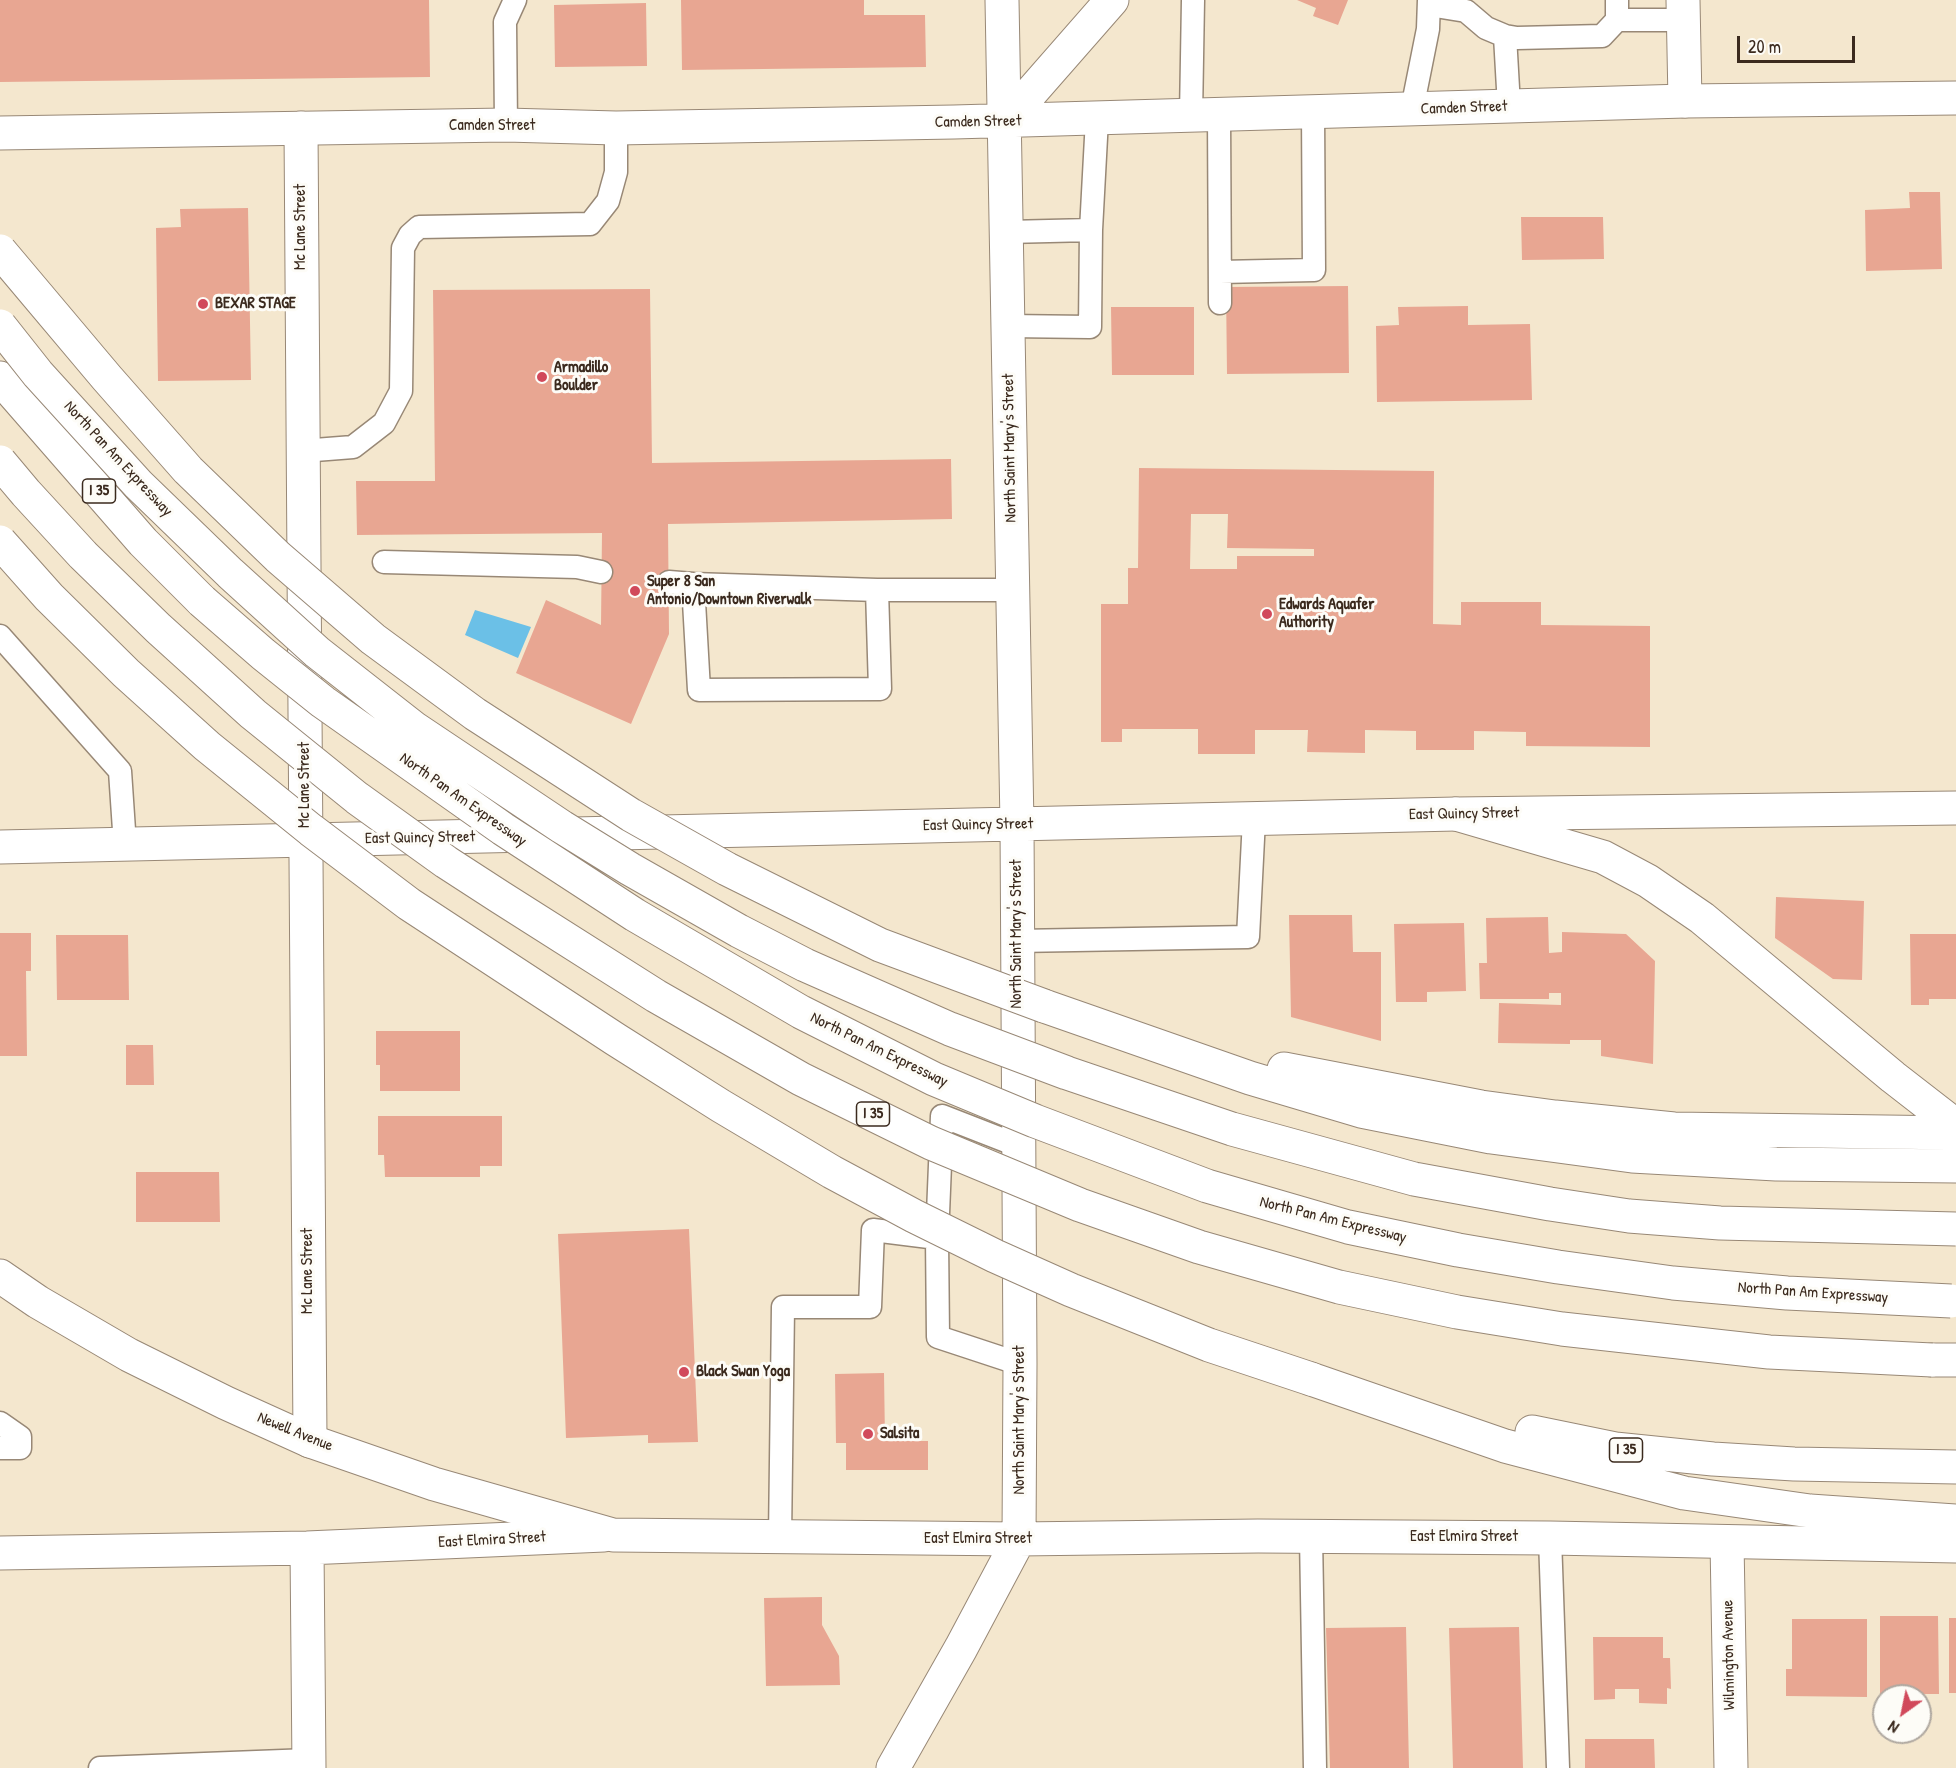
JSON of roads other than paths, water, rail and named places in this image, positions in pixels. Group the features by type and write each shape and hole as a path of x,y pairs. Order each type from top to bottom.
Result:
{"main road":[{"name":"North Saint Mary's Street","path":"893,1768 1019,1539 1017,824 1002,0"},
{"path":"1005,121 1112,0"},
{"path":"1683,10 1685,101"},
{"name":"Camden Street","path":"0,132 506,125 616,128 1097,119 1685,101 1956,98"},
{"name":"Mc Lane Street","path":"301,128 310,1441"},
{"path":"0,251 106,378 188,470 270,549 373,639 475,714 631,815 727,869 880,945 1044,1006 1250,1078 1361,1111 1491,1137 1632,1156 1776,1164 1956,1166"},
{"name":"North Pan Am Expressway","path":"0,326 38,374 138,484 230,573 317,652 414,728 483,775 630,869 805,965 961,1033 1067,1073 1232,1129 1414,1179 1629,1216 1720,1223 1956,1228"},
{"name":"North Pan Am Expressway","path":"0,378 143,542 202,601 323,702 503,829 635,915 811,1017 934,1078 1035,1121 1207,1186 1348,1227 1558,1268 1673,1283 1787,1293 1954,1301"},
{"name":"I 35","path":"0,462 83,555 158,628 253,714 357,798 491,891 656,996 801,1079 931,1143 1080,1205 1199,1247 1339,1287 1457,1312 1562,1329 1769,1352 1944,1360"},
{"name":"I 35","path":"0,542 49,597 126,673 207,746 311,830 409,904 721,1106 832,1172 995,1256 1071,1290 1209,1345 1311,1379 1490,1424 1616,1449 1713,1459 1956,1467"},
{"name":"East Quincy Street","path":"0,848 1456,814 1956,808"},
{"path":"1456,814 1603,857 1648,881 1702,918 1893,1077 1956,1126"},
{"path":"1044,1006 1269,1066 1480,1107 1555,1118 1674,1129 1956,1133"},
{"name":"Newell Avenue","path":"0,1276 38,1302 129,1355 310,1441 434,1484 613,1535"},
{"path":"1311,1379 1505,1446 1684,1494 1810,1511 1956,1521"},
{"name":"East Elmira Street","path":"0,1553 307,1548 613,1535 1019,1539 1311,1536 1956,1546"},
{"name":"Wilmington Avenue","path":"1727,1542 1731,1768"},
{"path":"307,1548 309,1764"}],"lane":[{"path":"506,125 505,22 515,0"},
{"path":"1193,0 1220,272 1220,303"},
{"path":"1412,109 1428,29 1429,2 1466,11 1486,28 1517,38 1602,36 1617,10 1683,10"},
{"path":"1505,36 1509,106"},
{"path":"1220,272 1314,270 1314,112"},
{"path":"1008,326 1090,327 1091,230 1097,119"},
{"path":"302,451 353,447 384,423 401,391 403,248 410,235 419,227 590,225 608,201 616,172 616,128"},
{"path":"1007,232 1091,230"},
{"path":"384,562 577,567 601,572"},
{"path":"669,582 877,590 1013,590"},
{"path":"693,584 699,690 880,689 877,590"},
{"path":"0,636 120,771 125,845"},
{"path":"1017,941 1248,937 1254,819"},
{"path":"1019,1146 942,1116 937,1238 938,1337 1020,1364"},
{"path":"780,1538 783,1307 870,1307 873,1230 937,1238"},
{"path":"0,1423 20,1437 20,1448 0,1448"},
{"path":"1311,1536 1315,1768"},
{"path":"1550,1538 1558,1768"},
{"path":"100,1768 309,1764"}],"water":[{"path":"475,610 531,627 518,658 465,635"}],"place":[{"name":"BEXAR STAGE","path":"203,304"},
{"name":"Armadillo Boulder","path":"542,377"},
{"name":"Super 8 San Antonio/Downtown Riverwalk","path":"635,591"},
{"name":"Edwards Aquafer Authority","path":"1267,614"},
{"name":"Black Swan Yoga","path":"684,1372"},
{"name":"Salsita","path":"868,1434"}]}
